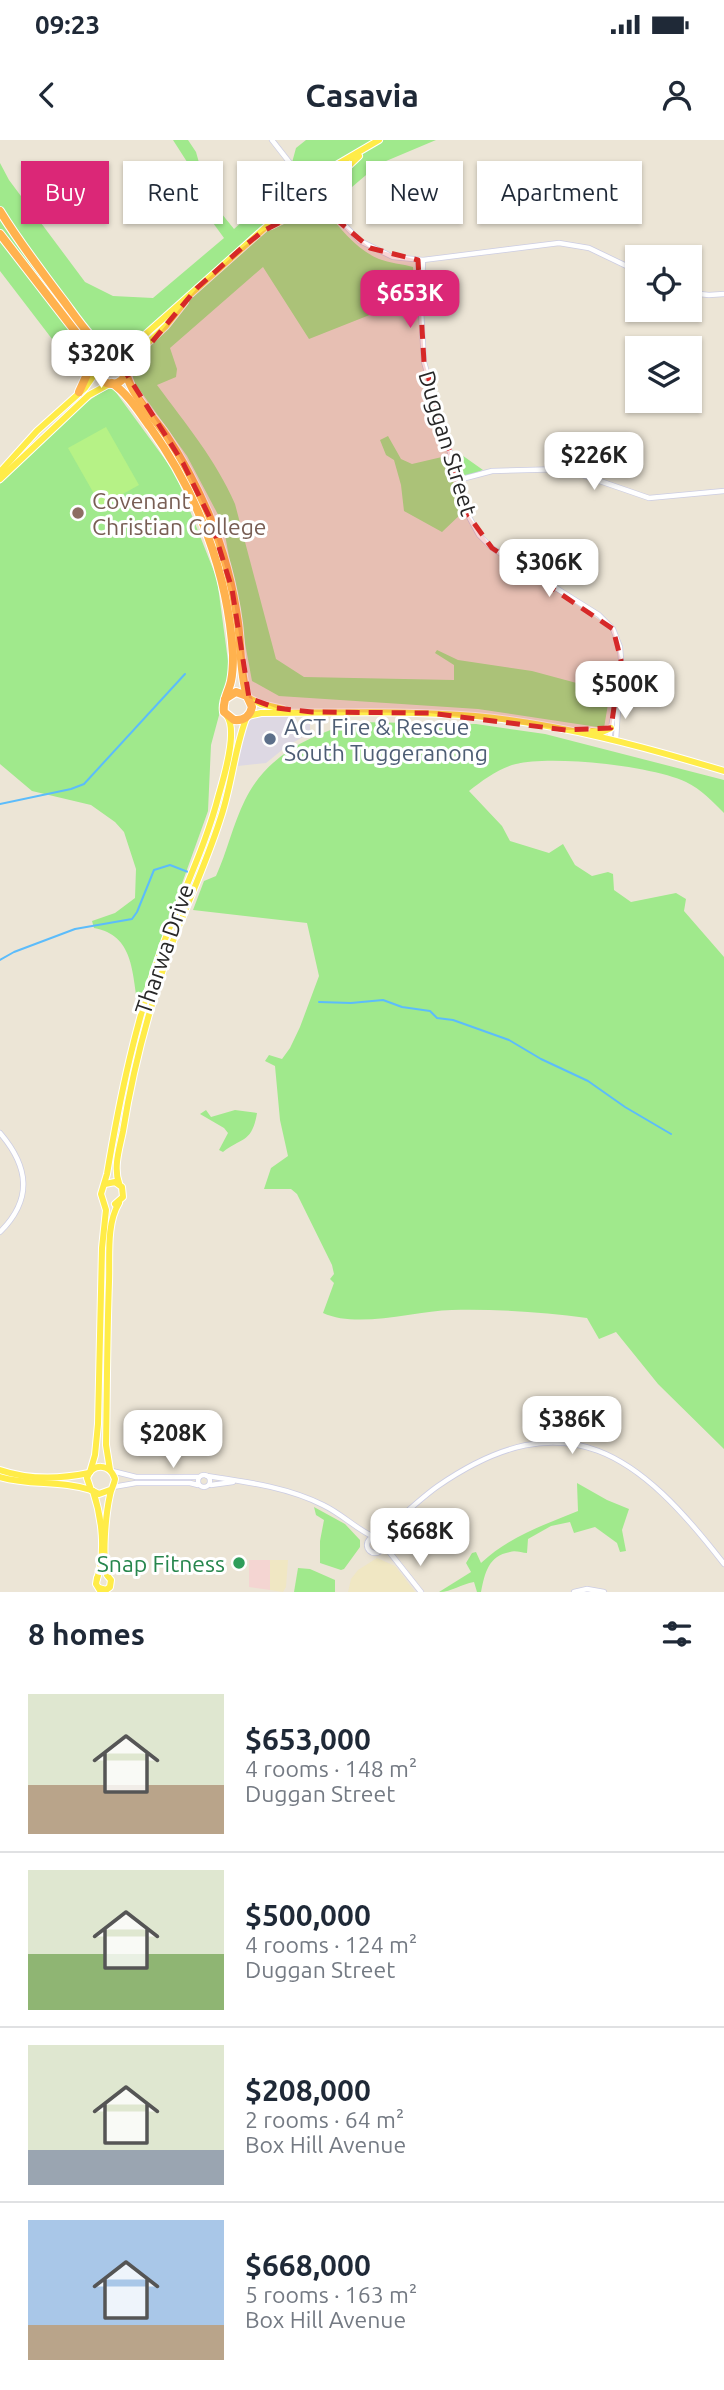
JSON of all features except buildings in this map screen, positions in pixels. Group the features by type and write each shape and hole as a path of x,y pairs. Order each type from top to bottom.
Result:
{"highway":[{"path":"0,211 36,265 94,341 125,363 132,389 171,443 200,495 226,565 242,675 252,707 248,716 234,720 226,715 223,707 233,670 235,636 215,557 193,500 158,438 122,390 102,378 92,353 0,234"},
{"path":"79,392 87,378 89,365 88,354 80,342 80,337"},
{"path":"99,368 103,359 115,356"},
{"path":"112,383 119,381 126,372"},
{"path":"226,699 236,692 248,697"}],"main road":[{"path":"343,161 377,141"},
{"path":"352,162 377,141"},
{"path":"115,356 138,341 270,224"},
{"path":"263,231 275,224"},
{"path":"126,372 138,352 166,326 197,288"},
{"path":"0,471 37,431 90,382 99,368"},
{"path":"0,480 89,396 112,383"},
{"path":"248,697 276,708 312,712"},
{"path":"248,716 261,713 312,712 440,714 503,719 612,739 724,771"},
{"name":"Tharwa Drive","path":"103,1186 140,1017 161,951 211,822 224,774 232,732 226,715"},
{"name":"Tharwa Drive","path":"118,1183 117,1167 125,1115 145,1030 170,951 223,812 239,741 248,716"},
{"path":"566,730 575,728 602,732 611,728"},
{"path":"108,1182 118,1183 124,1194 114,1213 111,1228 106,1456 115,1479 106,1521 105,1567 111,1583 104,1590 97,1579 102,1559 98,1511 87,1481 96,1445 102,1248 106,1210 101,1194 103,1186 108,1182"},
{"path":"104,1201 119,1203"},
{"path":"0,1470 30,1477 67,1477 90,1472 99,1466 110,1470"},
{"path":"0,1477 24,1482 66,1484 102,1494 112,1489"},
{"path":"97,1579 103,1575 108,1576"}],"street":[{"path":"272,140 288,161"},
{"path":"343,224 370,248 393,257 420,260 559,243 589,248 625,265"},
{"name":"Duggan Street","path":"420,260 424,362 471,523 488,544 599,615 613,629 621,656 612,739"},
{"path":"702,294 724,294"},
{"path":"458,480 492,471 565,469 649,498 724,491"},
{"name":"Duggan Street","path":"612,739 611,728 618,694"},
{"path":"0,1133 18,1157 23,1183 18,1209 0,1232"},
{"path":"367,1545 369,1540 437,1487 492,1455 535,1443 578,1444 617,1459 643,1478 683,1516 724,1564"},
{"path":"110,1470 135,1477 207,1476 281,1489 299,1495 338,1513 379,1538 421,1592"},
{"path":"207,1476 209,1485"},
{"path":"198,1485 199,1477"},
{"path":"112,1489 135,1483 190,1483 204,1488 209,1485 241,1482"},
{"path":"377,1553 398,1520"},
{"path":"355,1525 371,1553 385,1553 397,1560"},
{"path":"574,1592 587,1589 604,1592"}],"highlighted area":[{"path":"317,203 370,248 418,260 424,362 468,515 492,548 613,629 621,660 611,728 566,730 429,713 312,712 276,708 249,698 232,589 210,518 183,463 126,373 197,288 243,247 263,231"}],"shaded area":[{"name":"ACT Fire & Rescue South Tuggeranong","path":"294,714 298,724 310,724 310,733 287,746 266,763 238,766 242,737 249,719 254,716"},
{"path":"377,1558 395,1566 415,1592 348,1592 351,1579 358,1570"},
{"path":"249,1560 270,1560 270,1590 249,1587"},
{"path":"270,1560 288,1560 286,1587 283,1592 270,1590"}],"green space":[{"path":"173,140 188,140 196,152 199,161 186,161"},
{"path":"306,140 436,140 386,161 366,161 366,175 352,187 352,161 292,161 296,148"},
{"path":"0,163 21,196 21,224 42,224 85,282 113,296 153,298 224,238 214,224 223,224 223,215 234,229 240,224 338,224 371,255 413,267 415,297 309,339 263,267 170,348 177,369 176,377 157,385 209,457 235,504 276,659 304,677 454,680 454,665 435,653 437,650 458,660 532,671 610,692 604,728 478,709 279,696 252,681 223,524 187,456 134,382 132,372 137,361 114,335 75,369 0,271"},
{"path":"112,387 175,473 217,579 228,661 228,682 211,745 208,811 138,1006 132,969 124,947 117,938 94,928 92,921 115,913 135,898 136,869 124,832 91,805 32,791 0,764 0,484 68,417"},
{"path":"106,427 139,485 101,506 68,448"},
{"path":"388,436 401,459 412,464 459,453 483,470 453,481 463,512 442,532 404,511 394,460 386,455 380,440"},
{"path":"355,722 476,724 545,734 724,780 724,813 702,792 686,782 651,771 602,764 553,761 516,764 497,771 469,791 502,826 510,841 549,853 563,844 575,865 592,876 608,872 613,874 614,890 631,902 676,893 686,899 684,911 724,957 724,1449 658,1384 616,1332 599,1339 587,1318 486,1310 437,1311 369,1319 337,1318 323,1313 334,1283 330,1279 334,1274 332,1265 297,1194 291,1189 264,1189 271,1168 288,1156 280,1120 275,1066 265,1061 269,1055 282,1059 290,1048 319,976 307,923 193,910 204,881 216,876 245,800 265,771 291,749 322,733"},
{"path":"206,1110 211,1117 235,1110 257,1113 249,1135 223,1152 219,1150 228,1133 200,1114"},
{"path":"577,1483 629,1509 622,1530 626,1551 620,1552 617,1543 595,1527 574,1533 570,1522 551,1526 528,1539 527,1553 512,1551 492,1561 481,1592 477,1592 474,1582 439,1592 471,1572 466,1563 472,1553 476,1552 481,1563 515,1539 578,1511"},
{"path":"314,1507 345,1524 360,1540 360,1547 344,1569 320,1563 324,1520 316,1515"},
{"path":"298,1568 310,1569 335,1580 335,1592 294,1592"}],"waterway":[{"path":"0,804 84,784 185,674"},
{"path":"0,960 75,929 132,919 154,870 170,865 188,872"},
{"path":"319,1002 383,1000 402,1007 430,1011 437,1018 453,1020 509,1040 541,1059 588,1081 671,1134"}],"place":[{"name":"Covenant Christian College","path":"78,513"},
{"name":"ACT Fire & Rescue South Tuggeranong","path":"270,739"},
{"name":"Snap Fitness","path":"239,1563"}]}
